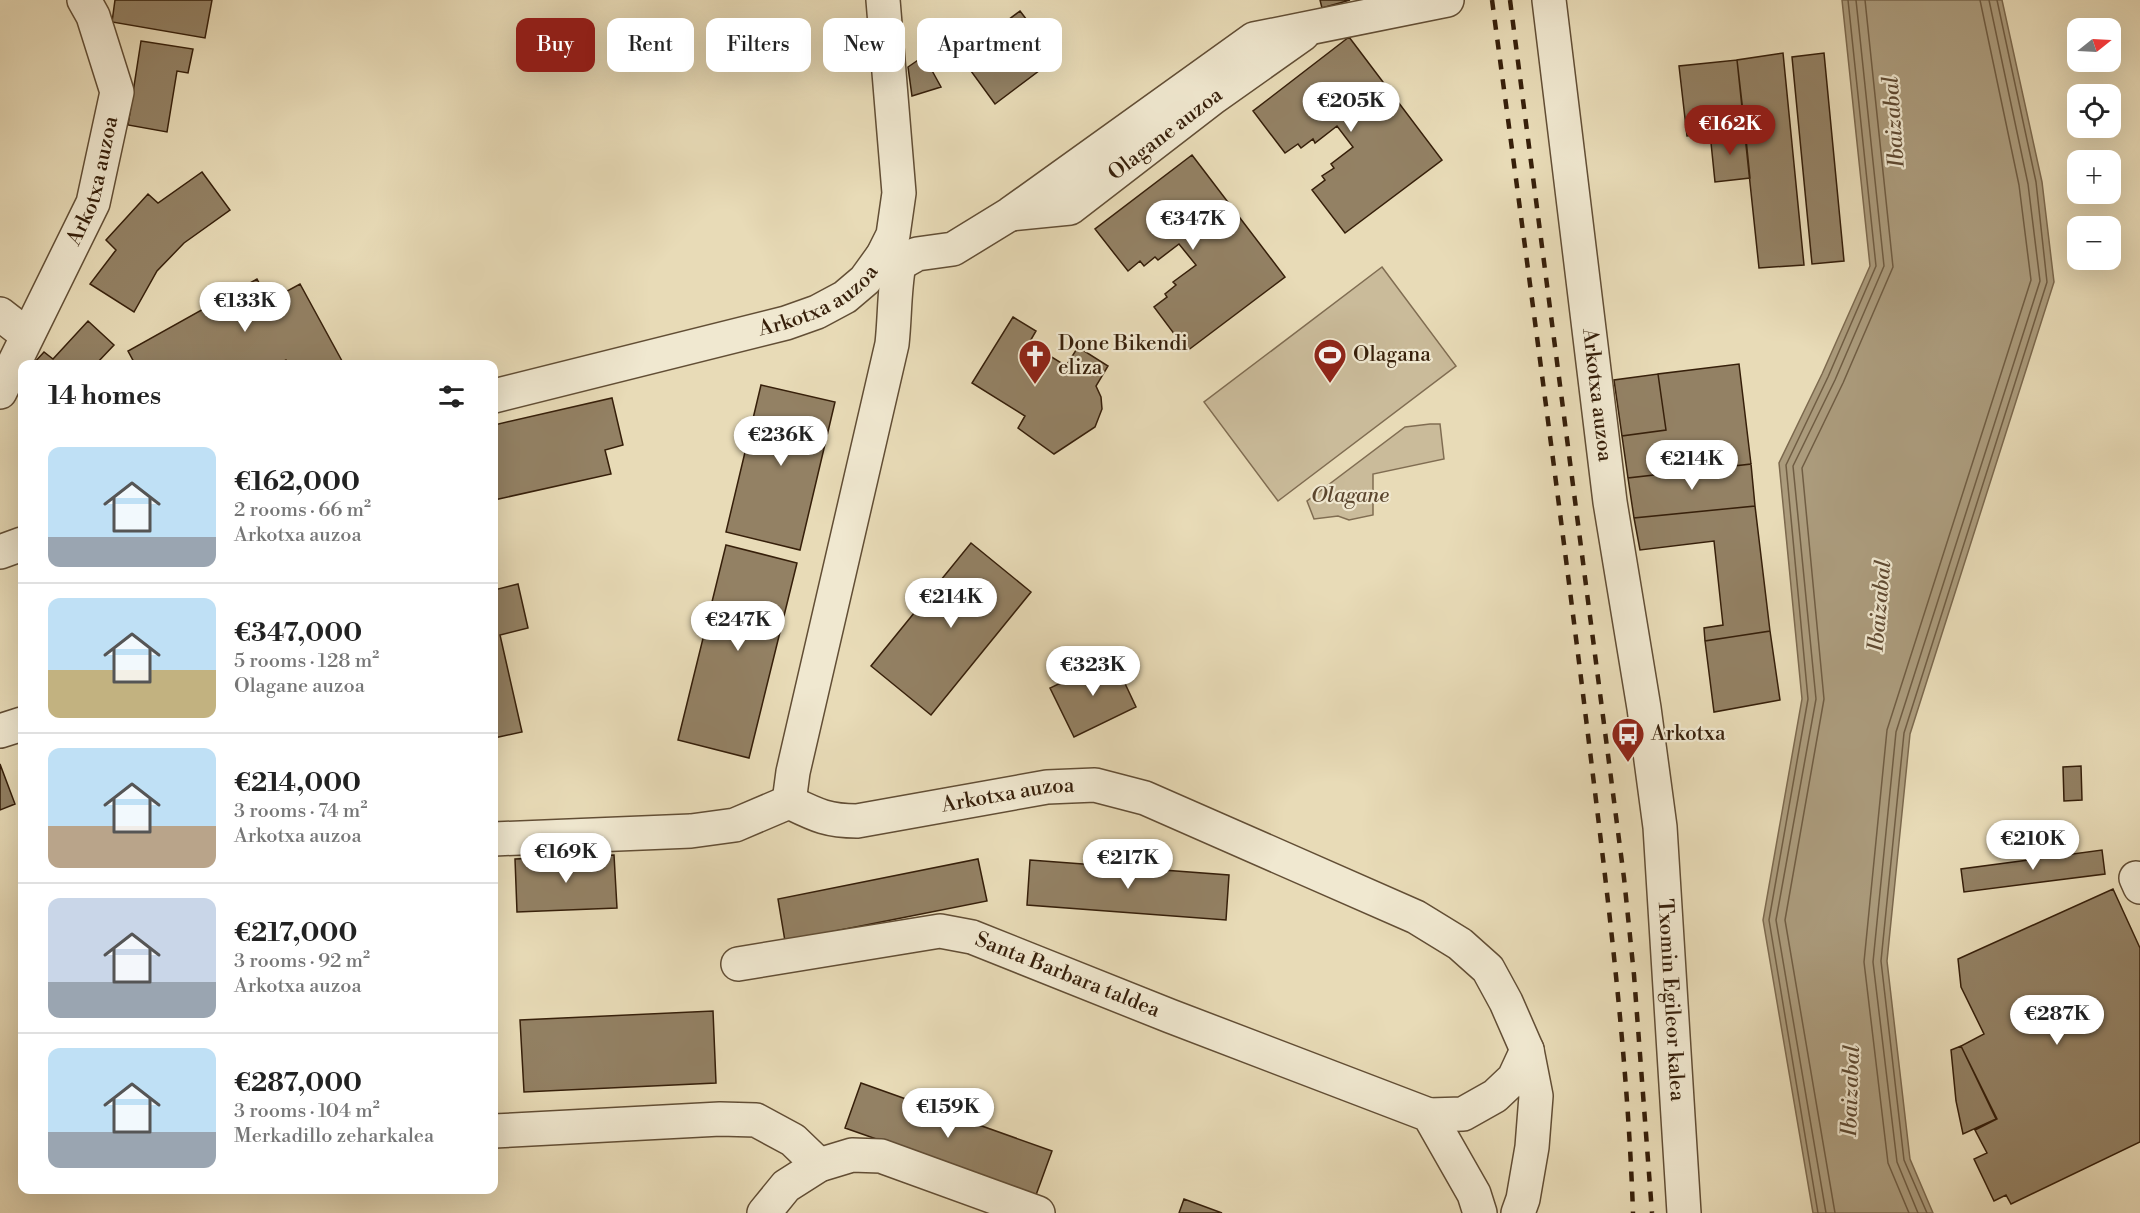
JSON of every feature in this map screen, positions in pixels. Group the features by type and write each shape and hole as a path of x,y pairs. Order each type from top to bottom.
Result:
{"street":[{"name":"Arkotxa auzoa","path":"883,0 899,193 891,259"},
{"name":"Arkotxa auzoa","path":"498,395 796,320 816,312 845,297 891,259 953,249 1010,214 1254,39 1447,0"},
{"name":"Arkotxa auzoa","path":"1549,0 1610,502 1655,788"},
{"name":"Arkotxa auzoa","path":"0,392 93,203 117,92 89,8"},
{"path":"498,839 691,831 735,825 789,802 792,772 892,345 895,314 891,259"},
{"path":"0,314 27,335"},
{"path":"0,552 18,545"},
{"name":"Arkotxa auzoa","path":"789,802 828,819 857,821 1047,787 1095,785 1145,798 1416,917 1460,944 1488,969 1506,1002 1527,1050 1536,1096 1532,1147 1523,1199 1518,1213"},
{"name":"Txomin Egileor kalea","path":"1655,788 1660,826 1684,1213"},
{"name":"Santa Barbara taldea","path":"738,964 940,932 972,937 1429,1115"},
{"path":"1480,1213 1474,1194 1429,1115 1464,1114 1495,1096 1514,1078 1527,1050"},
{"path":"498,1131 720,1119 756,1120 793,1140 819,1165"},
{"path":"765,1213 786,1186 819,1165 852,1155 881,1156 1038,1213"}],"green space":[{"name":"Olagana","path":"1382,267 1456,366 1278,501 1204,402"},
{"name":"Olagane","path":"1440,424 1444,459 1373,474 1373,515 1349,520 1338,516 1314,519 1307,501 1405,427"}],"water":[{"name":"Ibaizabal","path":"1842,0 2002,0 2042,182 2054,282 1910,734 1887,961 1910,1159 1933,1213 1813,1213 1763,920 1802,699 1779,463 1870,266"}],"building":[{"path":"115,0 212,0 205,38 112,22"},
{"path":"1320,0 1350,0 1322,8"},
{"path":"1020,11 1025,18 1011,18"},
{"path":"1349,37 1442,160 1345,233 1312,190 1325,180 1322,176 1334,168 1331,164 1353,147 1337,126 1315,143 1313,139 1301,148 1298,144 1285,153 1253,111"},
{"path":"141,41 193,49 188,73 177,71 167,132 128,125"},
{"path":"1783,53 1804,265 1759,268 1737,60"},
{"path":"1824,53 1844,261 1812,264 1792,57"},
{"path":"1737,60 1745,129 1687,136 1679,66"},
{"path":"917,61 917,72 933,72 941,87 912,96 908,67"},
{"path":"972,72 1037,72 995,104"},
{"path":"1745,129 1750,178 1715,182 1710,133"},
{"path":"1192,155 1285,277 1187,351 1154,307 1167,297 1165,294 1176,285 1173,282 1196,265 1179,244 1158,260 1155,257 1144,266 1140,261 1128,271 1095,229"},
{"path":"202,172 230,210 184,243 157,271 134,312 90,284 116,250 106,240 148,194 158,203"},
{"path":"257,279 269,301 300,284 341,360 133,360 128,351"},
{"name":"Done Bikendi eliza","path":"1013,317 1036,331 1029,343 1066,366 1078,347 1108,366 1096,386 1101,397 1102,409 1095,427 1054,454 1018,428 1025,416 972,383"},
{"path":"88,321 114,345 100,360 37,360 44,352 53,359"},
{"path":"1739,364 1751,464 1628,478 1622,436 1666,430 1658,374"},
{"path":"1658,374 1666,430 1622,436 1614,380"},
{"path":"761,385 835,402 800,550 726,532"},
{"path":"612,398 623,445 605,450 611,474 498,499 498,424"},
{"path":"1751,464 1755,506 1634,518 1628,478"},
{"path":"1755,506 1770,631 1705,641 1704,628 1723,625 1714,541 1640,550 1634,518"},
{"path":"971,543 1031,592 931,715 871,666"},
{"path":"726,545 797,563 749,758 678,740"},
{"path":"518,584 528,628 500,635 522,732 498,737 498,589"},
{"path":"1770,631 1780,700 1714,712 1705,641"},
{"path":"1113,658 1136,707 1074,737 1050,688"},
{"path":"0,764 15,804 0,810"},
{"path":"2081,766 2082,800 2064,801 2063,767"},
{"path":"2060,823 2062,850 2028,852 2027,825"},
{"path":"2102,850 2105,874 1964,892 1961,869"},
{"path":"614,855 617,908 517,912 515,859"},
{"path":"978,859 987,901 785,941 778,899"},
{"path":"1030,860 1229,875 1226,920 1027,905"},
{"path":"2113,889 2140,948 2140,1142 2011,1204 2006,1195 1994,1201 1974,1159 1987,1153 1975,1130 1997,1119 1961,1046 1984,1034 1961,987 1958,959"},
{"path":"713,1011 716,1083 524,1092 520,1020"},
{"path":"1961,1046 1996,1119 1963,1134 1956,1101 1951,1050"},
{"path":"861,1083 1052,1151 1036,1195 845,1128"},
{"path":"1184,1199 1222,1213 1179,1213"}],"railway":[{"path":"1492,0 1561,520 1606,888 1626,1083 1633,1213"},
{"path":"1510,0 1624,878 1634,975 1652,1213"}],"place":[{"name":"Olagana","path":"1330,384"},
{"name":"Done Bikendi eliza","path":"1035,385"},
{"name":"Arkotxa","path":"1628,763"}]}
